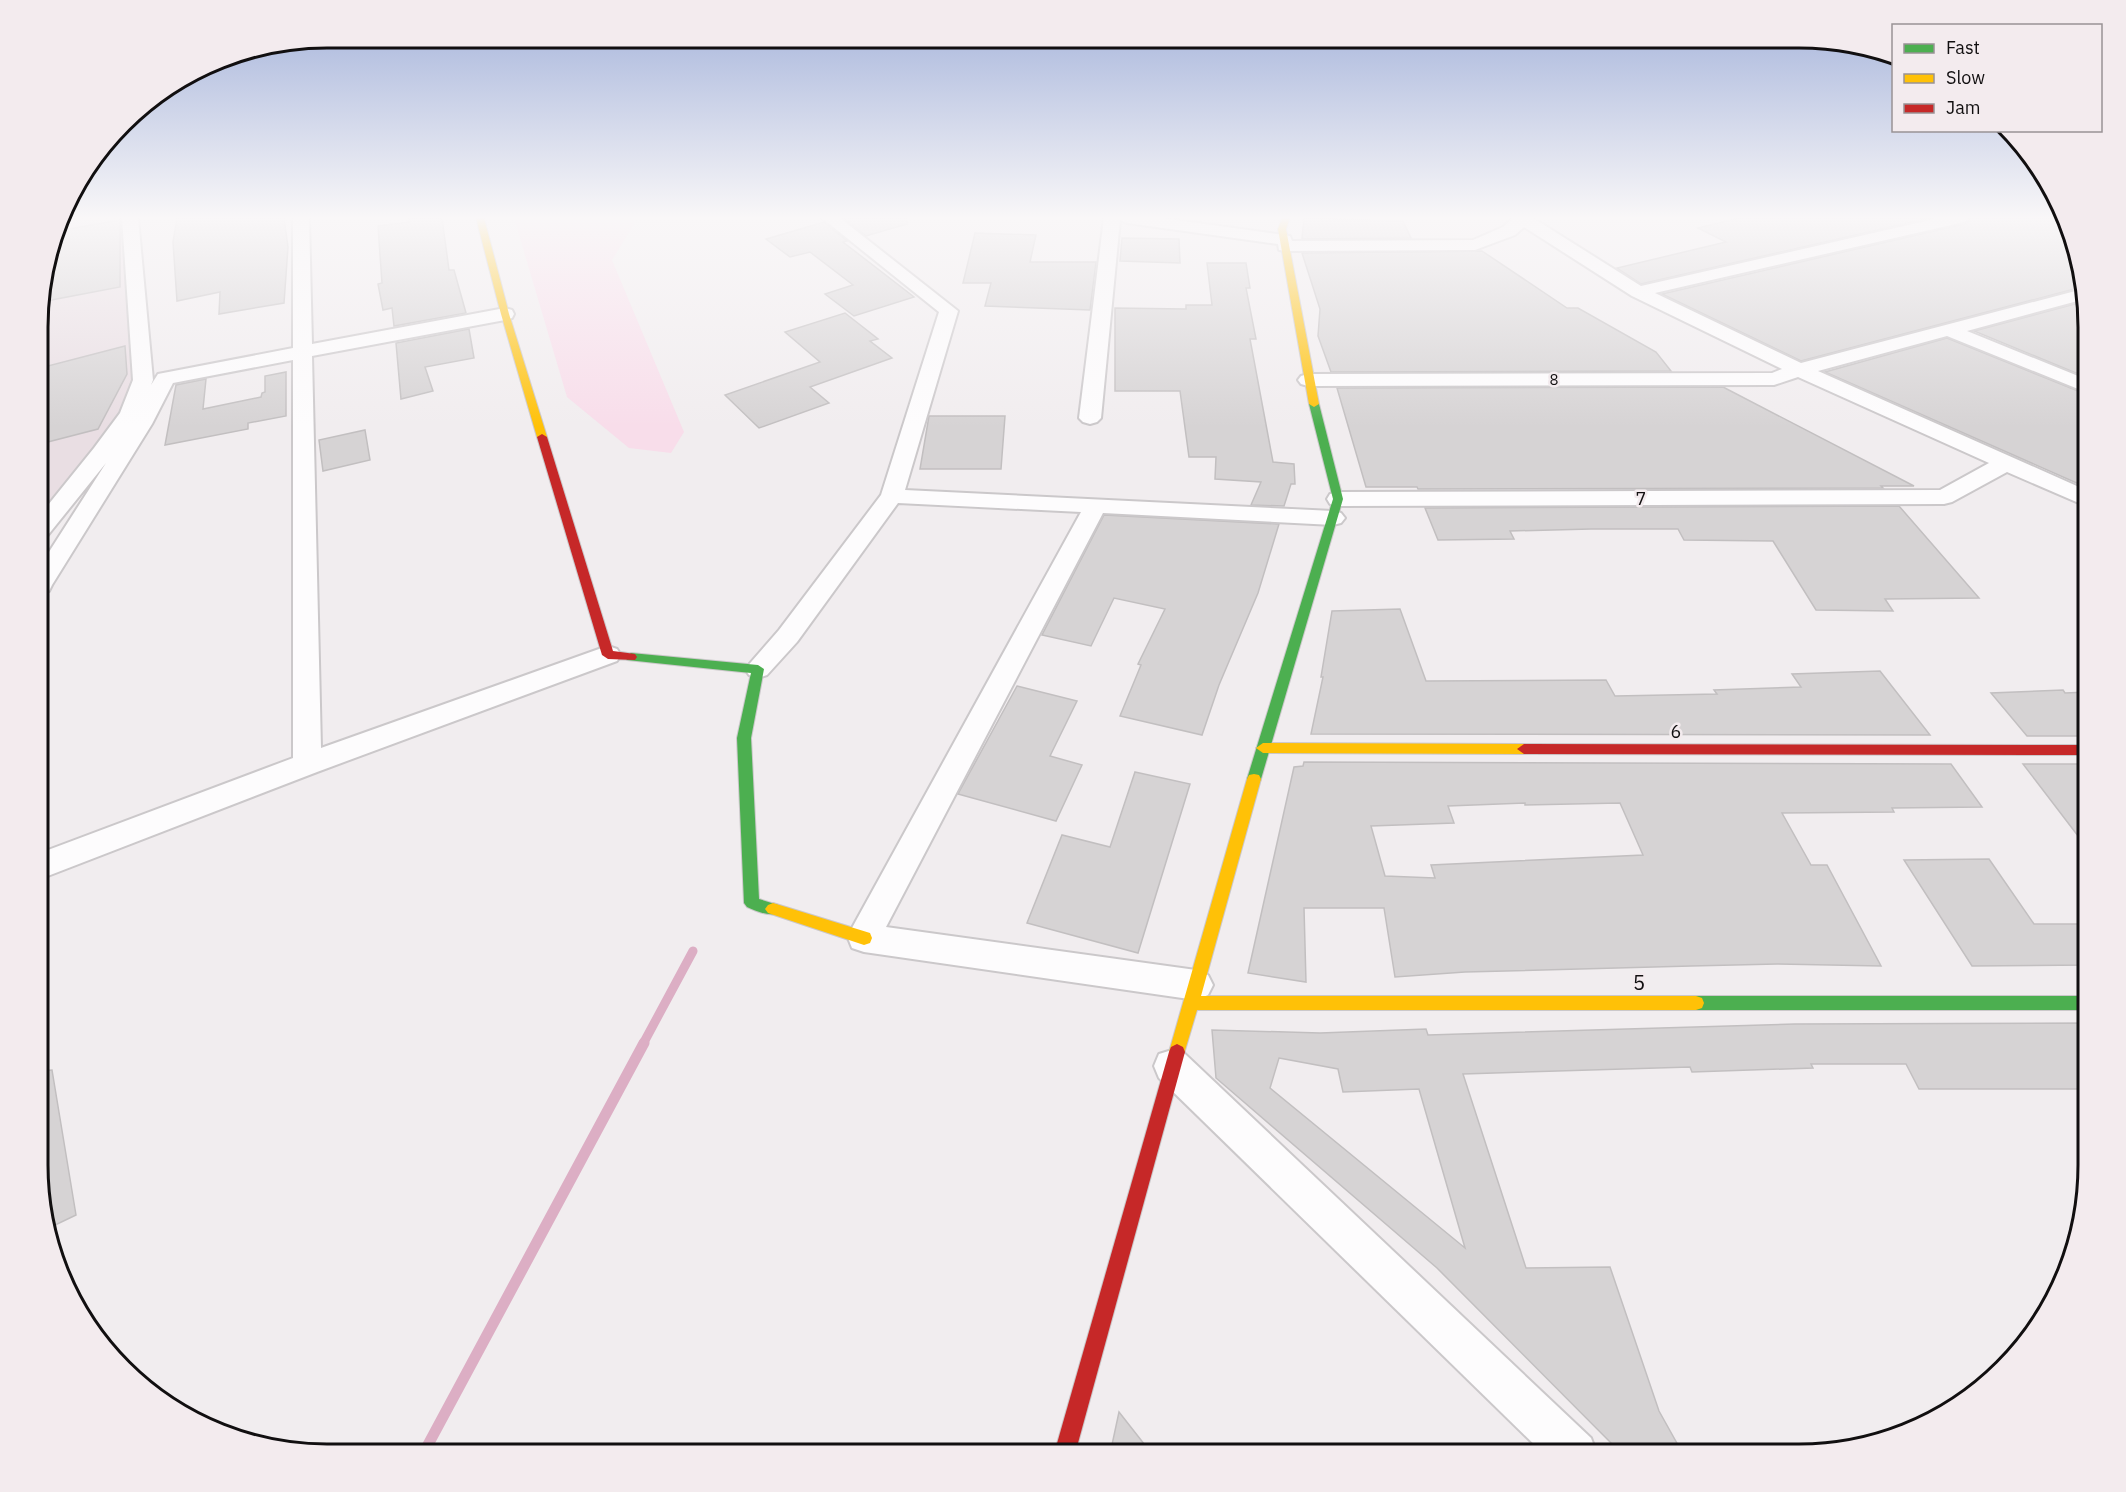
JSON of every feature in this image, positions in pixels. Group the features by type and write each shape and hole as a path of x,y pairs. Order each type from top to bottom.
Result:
{"street":[{"path":"48,520 102,453 130,413 143,380 136,288"},
{"path":"302,288 307,764"},
{"path":"498,288 608,655"},
{"path":"919,288 949,311 892,496 788,636 759,669 744,738 752,903 864,938 1193,994"},
{"path":"1090,418 1104,288"},
{"path":"1067,1444 1263,748 1336,508 1308,380 1294,288"},
{"path":"1631,288 1799,369 2078,495"},
{"path":"1638,292 1657,288"},
{"name":"8","path":"1308,380 1774,379 1799,369 2076,296"},
{"path":"48,572 141,424 165,378 505,314"},
{"path":"1948,330 2078,383"},
{"name":"7","path":"892,496 1095,507 1336,508 1944,497 2006,463"},
{"path":"864,938 1095,507"},
{"path":"48,863 307,764 608,655 759,669"},
{"name":"6","path":"1263,748 2078,750"},
{"name":"5","path":"1193,994 2078,1002"},
{"path":"1172,1066 1565,1444"}],"shaded area":[{"path":"51,288 143,288 149,389 107,452 48,519 48,327"},
{"path":"535,288 624,288 684,432 671,453 629,448 567,397"}],"building":[{"path":"51,288 117,288 49,300"},
{"path":"176,288 285,288 284,303 219,314 220,292 177,301"},
{"path":"379,288 459,288 466,313 394,326 392,308 383,310"},
{"path":"845,288 902,288 914,297 854,316 825,294"},
{"path":"990,288 1093,288 1090,310 985,306"},
{"path":"1210,288 1250,288 1246,288 1256,339 1250,339 1273,462 1294,464 1295,484 1291,484 1284,506 1251,505 1261,482 1215,479 1216,457 1189,457 1180,391 1115,391 1115,308 1186,309 1186,305 1212,305"},
{"path":"1313,288 1537,288 1567,308 1578,308 1656,352 1671,371 1331,372 1318,336 1320,309"},
{"path":"1690,288 2076,289 1801,361 1662,294"},
{"path":"2077,303 2078,374 1974,331"},
{"path":"845,313 878,339 870,341 892,358 810,387 829,403 759,428 725,395 820,362 785,332"},
{"path":"469,329 474,358 425,367 433,391 401,399 396,343"},
{"path":"1947,338 2078,391 2078,484 1825,372"},
{"path":"125,346 127,374 98,429 48,442 48,366"},
{"path":"286,372 286,416 248,423 248,429 165,445 176,385 206,379 203,409 261,397 265,392 265,376"},
{"path":"1723,387 1914,486 1881,486 1883,488 1418,489 1417,487 1366,487 1337,388"},
{"path":"929,416 1005,416 1001,469 920,469"},
{"path":"365,430 370,460 323,471 319,440"},
{"path":"1899,506 1979,598 1885,599 1893,611 1816,610 1773,541 1684,540 1678,529 1510,531 1514,539 1438,540 1425,508"},
{"path":"1104,515 1279,524 1258,593 1219,685 1202,735 1120,716 1141,665 1138,664 1165,609 1114,598 1091,646 1042,635"},
{"path":"1400,609 1426,681 1606,680 1615,696 1717,694 1714,690 1801,687 1792,674 1880,671 1930,735 1311,734 1323,677 1321,677 1332,611"},
{"path":"1017,686 1077,701 1050,756 1082,765 1056,821 958,794"},
{"path":"2063,690 2065,693 2078,692 2078,736 2027,736 1991,693"},
{"path":"1304,762 1951,764 1982,807 1892,808 1894,812 1782,813 1811,865 1827,865 1881,966 1777,964 1465,972 1395,977 1384,908 1304,908 1306,982 1248,973 1294,767 1303,766","holes":["1525,803 1525,805 1620,803 1643,855 1431,865 1435,878 1385,876 1371,826 1454,823 1448,806"]},
{"path":"2023,764 2078,764 2078,836"},
{"path":"1135,772 1190,784 1138,953 1027,923 1062,835 1110,847"},
{"path":"1989,859 2034,924 2078,924 2078,965 1972,966 1904,860"},
{"path":"2078,1023 2078,1089 1919,1089 1906,1064 1811,1064 1813,1068 1692,1072 1690,1067 1463,1074 1526,1268 1610,1267 1659,1411 1677,1444 1612,1444 1437,1268 1216,1078 1212,1030 1320,1033 1426,1029 1428,1035 1795,1024","holes":["1279,1058 1338,1069 1343,1092 1419,1089 1465,1248 1270,1088"]},
{"path":"48,1070 52,1070 76,1215 55,1225 50,1201 48,1165"},
{"path":"1119,1412 1144,1444 1112,1444"}],"waterway":[{"path":"643,1044 693,951"},
{"path":"428,1444 644,1043"}],"traffic: fast":[{"path":"1254,779 1338,499 1314,404"},
{"path":"631,657 758,669 744,738 752,903 773,909"},
{"path":"1696,1003 2078,1003"}],"traffic: slow":[{"path":"498,288 542,437"},
{"path":"1293,288 1314,404"},
{"path":"1263,748 1524,749"},
{"path":"1177,1052 1254,779"},
{"path":"773,909 864,938"},
{"path":"1191,1003 1696,1003"}],"traffic: jam":[{"path":"542,437 608,655 631,657"},
{"path":"1524,749 2078,750"},
{"path":"1067,1444 1177,1052"}]}
